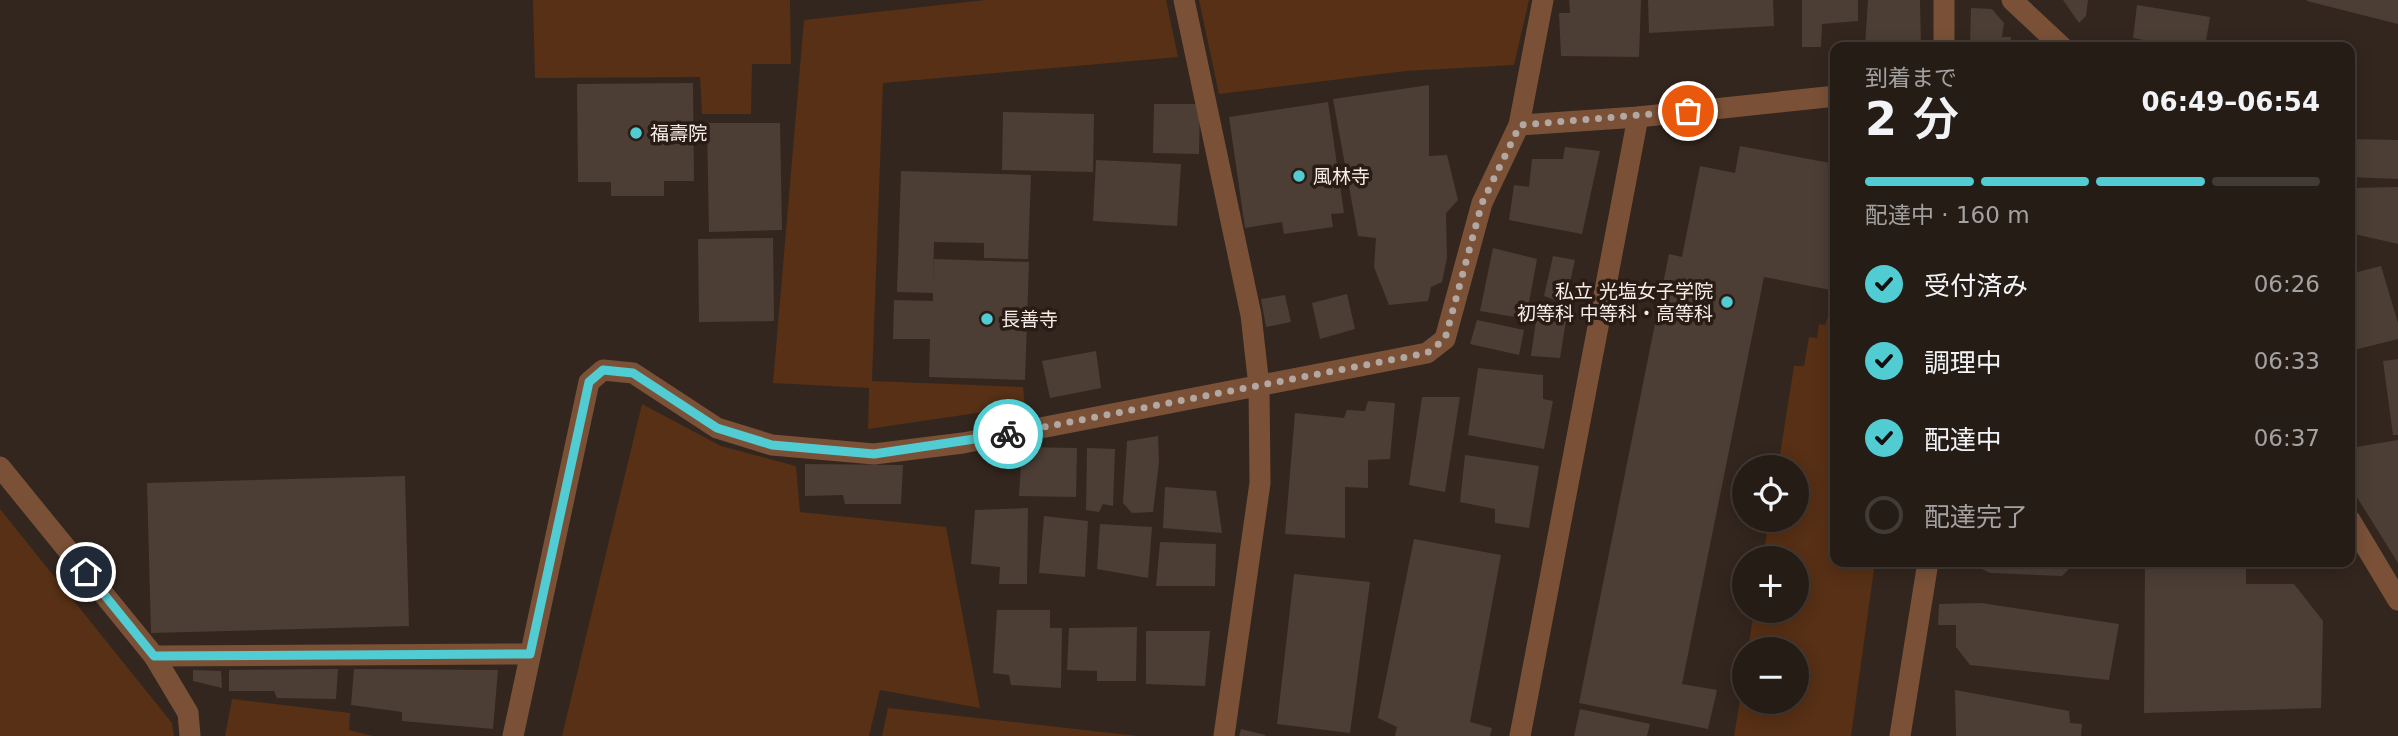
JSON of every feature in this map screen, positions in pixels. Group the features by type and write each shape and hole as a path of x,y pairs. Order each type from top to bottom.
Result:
{"street":[{"path":"1184,0 1251,315 1259,386 1260,483 1224,736"},
{"path":"513,736 589,382 603,370 633,373 717,428 772,445 874,454 963,443 1427,353 1445,339 1482,203 1520,125 1543,0"},
{"path":"1944,0 1944,42"},
{"path":"2012,0 2057,42"},
{"path":"1520,125 1638,117 1830,97"},
{"path":"1520,736 1638,117"},
{"path":"0,467 154,656 188,713 190,736"},
{"path":"2355,528 2398,600"},
{"path":"1900,736 1927,567"},
{"path":"154,656 530,654"}],"shaded area":[{"path":"533,0 790,0 791,64 752,64 751,114 702,114 700,77 535,78"},
{"path":"985,0 1166,0 1178,57 883,83 872,381 1023,387 1025,406 868,429 869,388 773,383 804,20"},
{"path":"1199,0 1529,0 1514,65 1406,71 1219,94"},
{"path":"1830,313 1830,567 1874,567 1851,736 1734,736 1738,714 1809,714 1809,637 1750,637 1752,623 1809,623 1809,546 1765,546 1767,532 1809,532 1809,455 1780,455 1794,366 1804,366 1809,337 1817,338 1819,324 1825,325"},
{"path":"642,404 721,446 796,466 800,512 946,527 980,708 880,690 869,736 562,736"},
{"path":"0,509 172,723 174,736 0,736"},
{"path":"232,699 350,713 349,730 373,736 225,736"},
{"path":"888,708 1138,736 882,736"}],"building":[{"path":"1569,0 1641,0 1639,57 1561,56 1559,13 1570,13"},
{"path":"1648,0 1773,0 1774,26 1649,33"},
{"path":"1802,0 1858,0 1858,21 1822,24 1821,47 1802,47"},
{"path":"1868,0 1920,0 1921,42 1865,42"},
{"path":"2063,0 2088,0 2086,16 2079,23"},
{"path":"2398,0 2398,24 2307,1"},
{"path":"2137,5 2210,17 2206,42 2153,42 2133,38"},
{"path":"1971,8 1992,9 2004,23 2002,37 2011,37 2010,42 1970,42"},
{"path":"693,83 694,181 664,181 664,196 611,196 611,182 578,182 577,84"},
{"path":"1429,85 1429,156 1447,155 1458,200 1446,213 1447,258 1442,282 1431,287 1428,301 1389,305 1374,267 1376,238 1358,236 1333,99"},
{"path":"1328,102 1344,213 1331,214 1333,227 1284,234 1282,222 1245,228 1229,117"},
{"path":"1154,104 1200,104 1199,154 1153,153"},
{"path":"1003,112 1094,114 1093,172 1002,170"},
{"path":"707,123 780,123 782,230 709,232"},
{"path":"2355,139 2398,140 2398,179 2355,177"},
{"path":"1740,146 1830,163 1830,290 1764,277 1682,684 1717,690 1708,729 1579,703 1669,254 1682,257 1700,166 1735,173"},
{"path":"1565,147 1600,151 1582,234 1509,220 1514,185 1529,187 1532,159 1563,159"},
{"path":"1096,160 1181,164 1177,226 1093,221"},
{"path":"901,171 1031,175 1028,259 984,258 984,243 934,242 933,281 934,259 1029,262 1025,380 929,377 930,339 893,339 894,300 933,301 933,293 897,292"},
{"path":"2398,187 2398,244 2355,234 2355,188"},
{"path":"773,238 774,321 699,322 698,239"},
{"path":"1493,248 1537,259 1526,319 1480,311"},
{"path":"1553,256 1575,260 1565,304 1544,296"},
{"path":"2381,266 2398,323 2398,339 2355,350 2355,273"},
{"path":"1347,294 1355,329 1320,339 1312,303"},
{"path":"1285,295 1291,322 1266,327 1261,299"},
{"path":"1537,313 1567,314 1560,358 1531,356"},
{"path":"1477,320 1524,330 1519,355 1470,344"},
{"path":"1096,351 1101,388 1050,398 1042,361"},
{"path":"2398,359 2398,435 2393,435 2383,361"},
{"path":"1478,368 1543,375 1543,399 1553,401 1544,449 1468,435"},
{"path":"1422,397 1460,397 1445,492 1409,485"},
{"path":"1368,401 1395,403 1390,459 1368,460 1368,488 1345,487 1345,538 1285,534 1295,413 1344,418 1347,410 1365,411"},
{"path":"1158,436 1159,462 1153,512 1132,513 1123,503 1127,441"},
{"path":"2398,440 2398,563 2355,494 2355,447"},
{"path":"1022,447 1077,448 1076,497 1019,496"},
{"path":"1087,448 1115,449 1113,506 1103,504 1099,512 1086,510"},
{"path":"1465,455 1539,466 1529,528 1495,523 1495,509 1460,502"},
{"path":"805,464 903,465 901,504 845,504 843,495 805,496"},
{"path":"405,476 409,626 151,633 147,483"},
{"path":"1165,487 1216,491 1222,533 1163,528"},
{"path":"1028,508 1027,584 999,584 1000,567 971,564 975,510"},
{"path":"1044,516 1088,521 1085,577 1039,573"},
{"path":"1100,524 1152,527 1148,578 1097,569"},
{"path":"1414,539 1501,555 1470,722 1492,728 1490,736 1395,736 1397,727 1378,718"},
{"path":"1160,542 1216,544 1215,586 1156,586"},
{"path":"1978,567 2071,567 2062,576 1990,573"},
{"path":"2145,567 2246,567 2246,584 2294,584 2323,621 2321,708 2144,713"},
{"path":"1294,574 1370,582 1350,733 1277,724"},
{"path":"1981,603 2119,624 2109,680 1970,665 1956,647 1956,625 1938,625 1939,604"},
{"path":"997,610 1050,610 1050,628 1062,628 1061,688 1011,685 1009,675 993,673"},
{"path":"1137,627 1136,681 1097,681 1097,671 1067,670 1069,628"},
{"path":"1146,631 1210,631 1205,686 1146,684"},
{"path":"338,669 336,699 277,698 274,691 229,691 229,670"},
{"path":"354,669 498,670 493,729 402,721 402,712 351,705"},
{"path":"193,670 221,671 222,688 193,681"},
{"path":"1955,690 2069,711 2070,723 2082,724 2081,736 1956,736"},
{"path":"1580,709 1650,724 1647,736 1574,736"},
{"path":"1241,729 1265,735 1265,736 1239,736"}],"way so far":[{"path":"1008,434 1427,353 1445,339 1482,203 1520,125 1688,111"}],"place":[{"name":"福壽院","path":"636,133"},
{"name":"風林寺","path":"1299,176"},
{"name":"私立 光塩女子学院 初等科 中等科・高等科","path":"1727,302"},
{"name":"長善寺","path":"987,319"}],"route":[{"path":"86,572 154,656 530,654 589,382 603,370 633,373 717,428 772,445 874,454 963,443 1008,434"}]}
